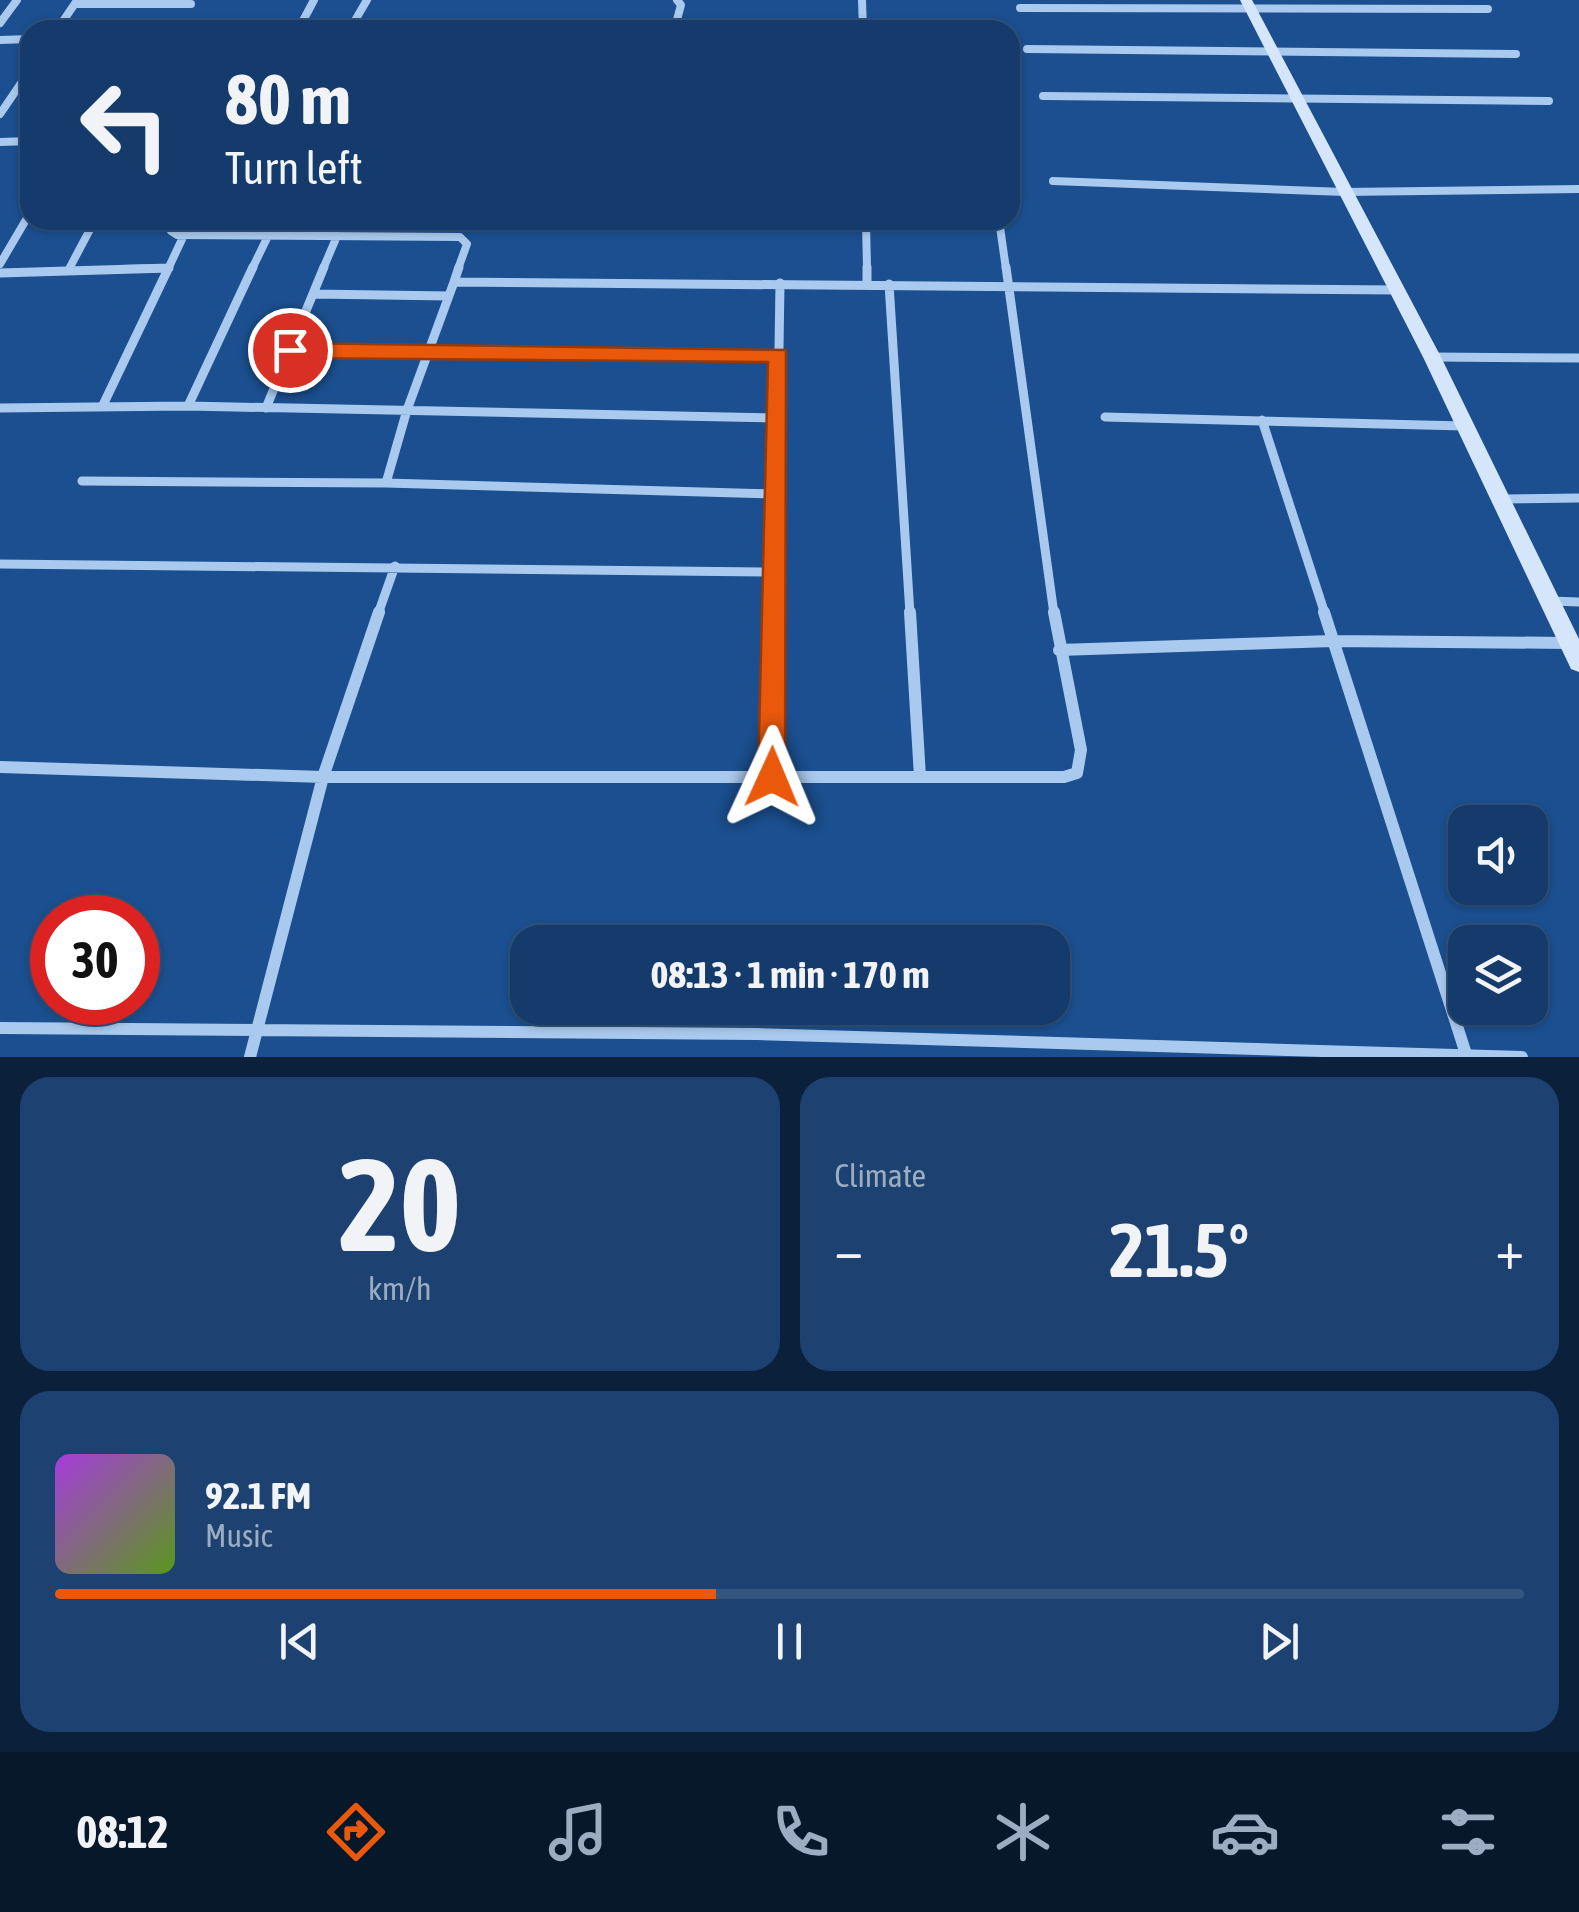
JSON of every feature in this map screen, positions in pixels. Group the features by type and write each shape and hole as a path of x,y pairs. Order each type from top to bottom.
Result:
{"street":[{"path":"0,23 17,0"},
{"path":"76,2 191,4"},
{"path":"1020,8 1248,4 1488,9"},
{"path":"1248,4 1432,357 1579,662"},
{"path":"1027,49 1516,54"},
{"path":"0,114 20,85"},
{"path":"1043,96 1549,101"},
{"path":"0,151 3,142"},
{"path":"1053,181 1344,192 1579,189"},
{"path":"0,264 20,230"},
{"path":"69,270 90,230"},
{"path":"171,230 184,235 460,236 466,244 407,410 386,483"},
{"path":"866,230 867,284"},
{"path":"0,766 323,777 1064,777 1077,773 1081,750 1059,650 1000,230"},
{"path":"103,405 184,235"},
{"path":"188,406 268,236"},
{"path":"266,408 337,236"},
{"path":"0,272 169,268"},
{"path":"454,282 1398,290"},
{"path":"772,777 780,284"},
{"path":"888,284 920,777"},
{"path":"313,294 449,296"},
{"path":"290,350 778,355"},
{"path":"1432,357 1579,358"},
{"path":"0,408 188,406 778,418"},
{"path":"1105,417 1464,426"},
{"path":"1262,420 1466,1054"},
{"path":"82,481 386,483 776,494"},
{"path":"1498,498 1579,498"},
{"path":"0,564 775,572"},
{"path":"250,1057 323,777 395,566"},
{"path":"1550,601 1579,602"},
{"path":"1059,650 1333,640 1570,643"},
{"path":"0,1028 757,1034 1522,1057"}],"route":[{"path":"290,350 778,355 772,777"}]}
